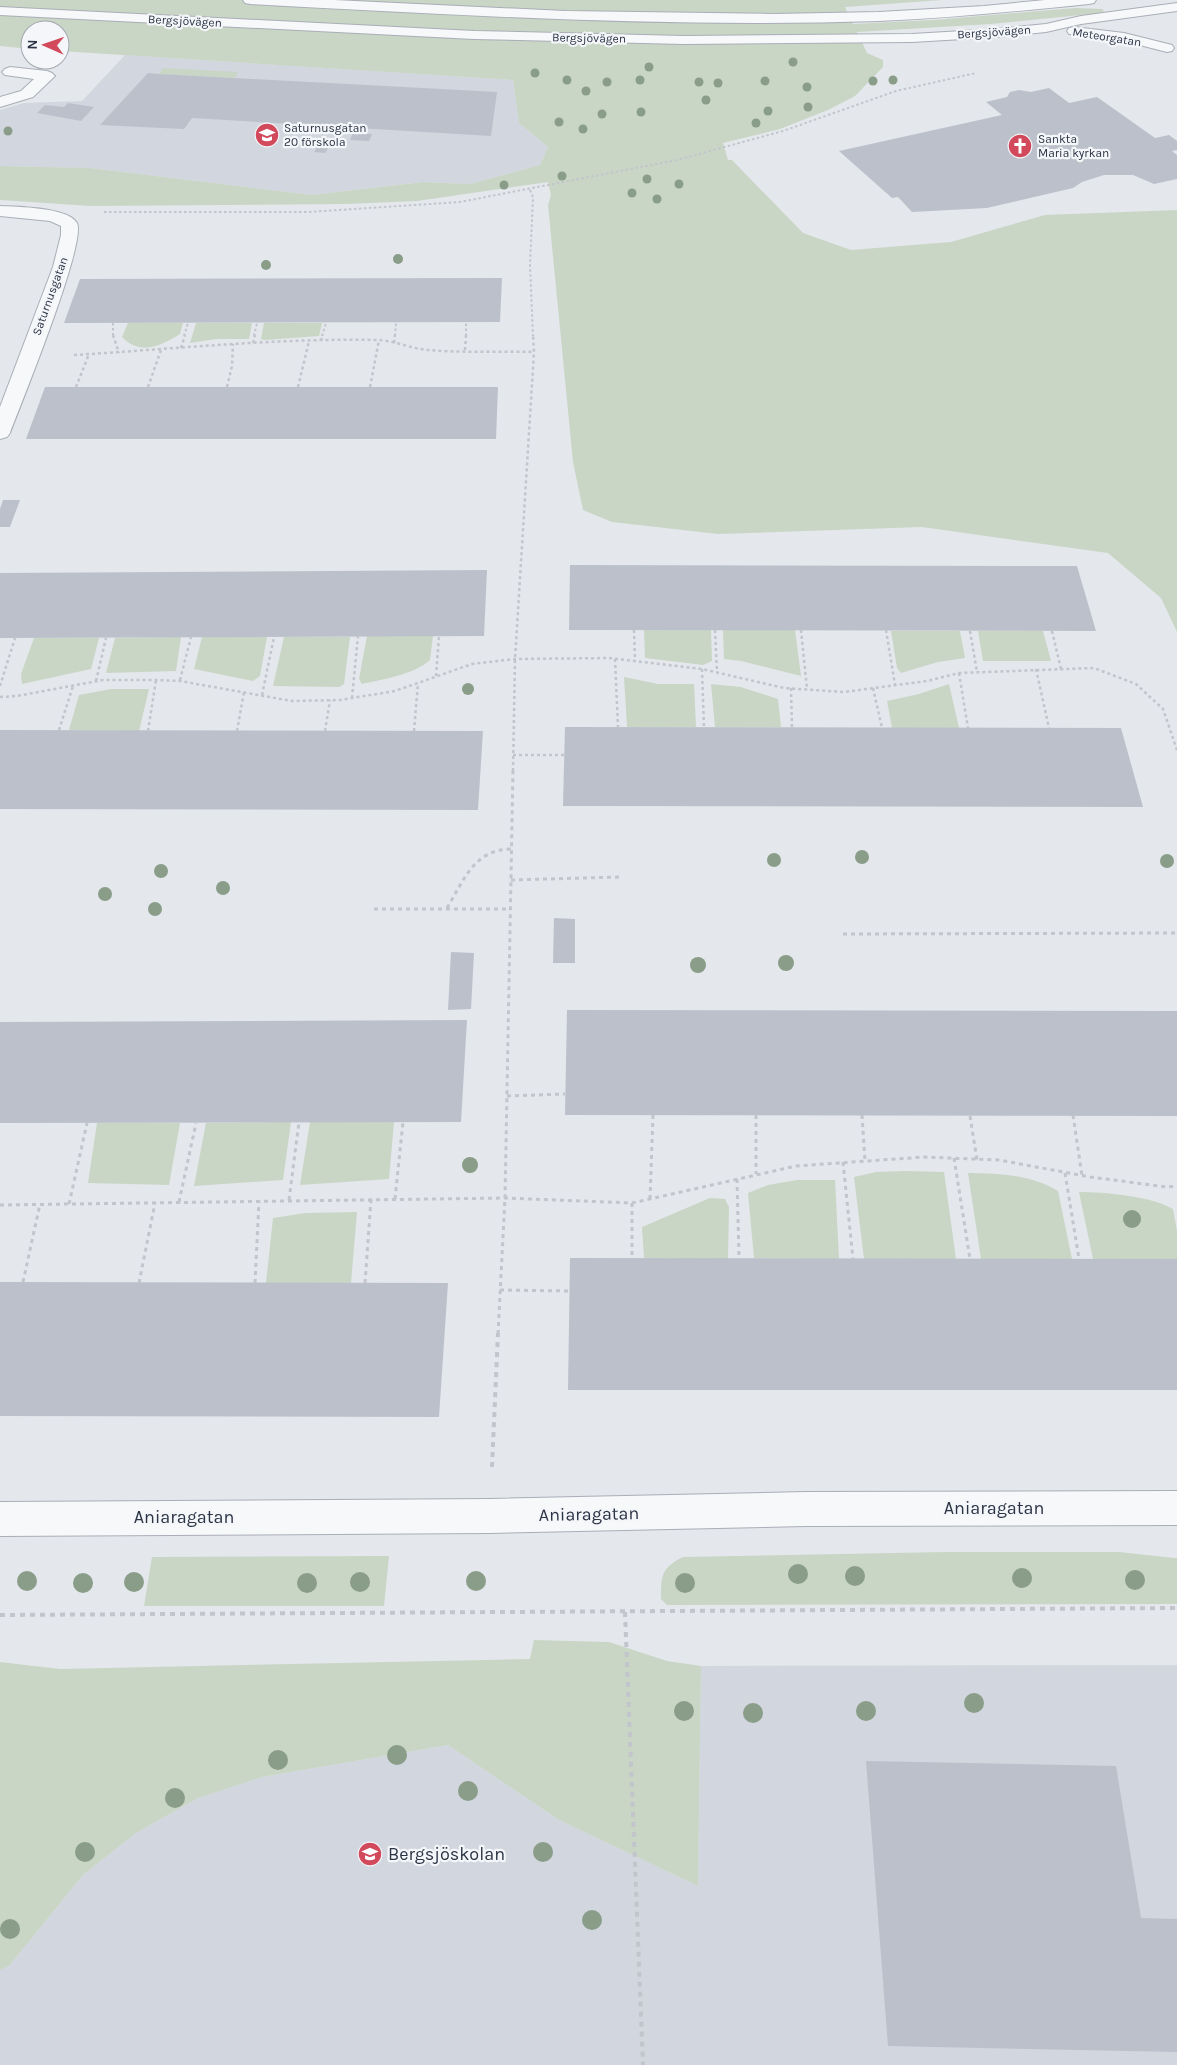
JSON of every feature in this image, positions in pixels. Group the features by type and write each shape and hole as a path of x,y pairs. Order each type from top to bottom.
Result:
{"street":[{"name":"Bergsjövägen","path":"250,0 613,16 757,19 900,16 1032,7 1089,0"},
{"name":"Meteorgatan","path":"1132,0 1146,11 1170,24"},
{"name":"Bergsjövägen","path":"0,11 474,35 636,40 912,38 1046,28 1082,20 1177,8"},
{"name":"Meteorgatan","path":"1146,11 1152,29 1172,52"},
{"name":"Meteorgatan","path":"1046,28 1124,37 1172,52"},
{"path":"0,102 27,94 47,76 10,72"},
{"path":"0,210 54,216 68,224"},
{"name":"Saturnusgatan","path":"0,433 62,267 70,236 68,224"},
{"name":"Aniaragatan","path":"0,1519 490,1516 806,1509 1177,1508"}],"path":[{"path":"68,224 98,212 308,212 460,202 530,190 677,160 783,131 896,91 977,73"},
{"path":"490,1516 505,1198 515,659 534,352 530,265 533,197 530,190"},
{"path":"465,350 466,322"},
{"path":"113,323 113,336 119,353"},
{"path":"181,348 188,323"},
{"path":"253,343 257,323"},
{"path":"321,341 326,323"},
{"path":"394,343 396,323"},
{"path":"28,356 119,353 207,344 379,340 427,350 534,352"},
{"path":"370,387 379,340"},
{"path":"298,387 309,341"},
{"path":"227,387 232,366 233,344"},
{"path":"148,387 161,350"},
{"path":"76,387 89,354"},
{"path":"634,630 635,661"},
{"path":"715,630 717,672"},
{"path":"801,630 807,690"},
{"path":"886,630 895,685"},
{"path":"970,631 977,672"},
{"path":"1052,631 1061,669"},
{"path":"352,698 358,636"},
{"path":"436,676 439,636"},
{"path":"262,695 274,637"},
{"path":"0,686 15,638"},
{"path":"96,681 106,638"},
{"path":"180,681 191,638"},
{"path":"0,697 17,696 96,681 156,680 180,681 292,701 330,700 395,691 472,664 515,659 615,659 635,661 702,669 791,688 844,692 959,673 1094,668 1136,684 1163,709 1177,750"},
{"path":"615,659 618,727"},
{"path":"702,669 704,728"},
{"path":"1036,669 1049,728"},
{"path":"959,673 968,728"},
{"path":"148,730 156,680"},
{"path":"414,731 418,683"},
{"path":"59,730 73,686"},
{"path":"791,688 792,728"},
{"path":"873,688 882,728"},
{"path":"237,731 244,692"},
{"path":"325,731 330,700"},
{"path":"513,755 565,755"},
{"path":"447,909 472,869 484,857 493,850 512,849"},
{"path":"511,880 620,877"},
{"path":"374,909 510,909"},
{"path":"843,934 1177,933"},
{"path":"507,1096 565,1094"},
{"path":"650,1199 652,1115"},
{"path":"862,1115 865,1161"},
{"path":"756,1116 756,1174"},
{"path":"970,1116 976,1160"},
{"path":"1073,1116 1082,1176"},
{"path":"289,1200 299,1122"},
{"path":"395,1199 404,1122"},
{"path":"69,1204 87,1123"},
{"path":"178,1202 196,1123"},
{"path":"0,1205 505,1198 632,1203 796,1166 924,1157 999,1160 1082,1176 1177,1186"},
{"path":"954,1158 970,1259"},
{"path":"843,1162 853,1259"},
{"path":"1065,1173 1079,1259"},
{"path":"738,1178 739,1258"},
{"path":"365,1283 372,1199"},
{"path":"255,1283 259,1200"},
{"path":"139,1283 155,1202"},
{"path":"632,1203 632,1258"},
{"path":"23,1282 40,1204"},
{"path":"500,1290 569,1291"},
{"path":"0,1615 1177,1608"},
{"path":"625,1612 643,2065"}],"shaded area":[{"name":"Saturnusgatan 20 förskola","path":"125,55 513,80 519,123 548,147 540,165 470,184 423,182 312,195 90,168 0,166 0,110 24,103 82,101"},
{"name":"Bergsjöskolan","path":"1177,1665 1177,2065 0,2065 0,1970 9,1966 83,1875 136,1833 198,1798 262,1777 448,1745 559,1820 698,1886 701,1666"}],"green space":[{"path":"0,0 942,0 845,7 853,24 933,20 1075,8 1102,9 1104,11 1101,13 991,24 857,32 867,53 883,60 883,67 855,96 828,110 780,129 723,143 728,160 732,160 803,233 851,250 951,242 1045,215 1177,210 1177,632 1161,598 1108,553 922,527 718,534 612,522 583,510 573,462 548,205 551,195 548,182 417,201 345,204 91,206 0,200 0,166 90,168 312,195 423,182 470,184 540,165 548,147 519,123 513,80 70,52 70,20 20,20 20,48 0,46"},
{"path":"163,68 238,72 235,78 159,74"},
{"path":"128,323 183,323 180,334 158,345 143,348 129,343 122,337"},
{"path":"196,323 252,323 249,339 216,339 190,343"},
{"path":"264,323 322,323 319,336 265,340 261,339"},
{"path":"644,630 711,630 712,661 703,665 645,658"},
{"path":"723,630 795,630 801,676 741,661 724,659"},
{"path":"891,631 960,631 965,658 938,662 901,673 897,668"},
{"path":"978,631 1043,631 1051,661 983,661"},
{"path":"367,636 433,636 430,660 407,673 362,684 359,679"},
{"path":"181,637 176,671 106,673 115,638"},
{"path":"202,637 267,637 260,676 253,681 194,669"},
{"path":"284,637 350,637 344,684 339,687 273,686"},
{"path":"34,638 99,638 91,669 22,684 21,674"},
{"path":"624,677 658,684 694,684 696,727 627,727"},
{"path":"711,684 741,687 778,699 781,727 715,727"},
{"path":"949,684 959,728 892,728 887,701 919,694"},
{"path":"111,689 149,689 139,731 69,730 79,695"},
{"path":"291,1122 283,1180 194,1186 206,1123"},
{"path":"310,1122 394,1122 389,1179 300,1185"},
{"path":"97,1123 180,1123 169,1185 88,1183"},
{"path":"876,1172 944,1172 956,1259 864,1259 854,1177"},
{"path":"968,1173 1003,1174 1026,1178 1058,1191 1072,1259 981,1259"},
{"path":"797,1180 835,1180 839,1259 754,1258 748,1193 768,1185"},
{"path":"1079,1192 1140,1198 1173,1209 1177,1231 1177,1259 1093,1259"},
{"path":"710,1198 725,1199 729,1207 728,1259 644,1258 642,1227"},
{"path":"357,1212 351,1283 266,1283 273,1218 305,1213"},
{"path":"946,1552 1119,1552 1177,1558 1177,1604 667,1605 661,1599 661,1584 666,1569 683,1557"},
{"path":"389,1556 384,1606 144,1606 152,1557"},
{"path":"534,1640 609,1642 667,1661 701,1666 698,1886 559,1820 448,1745 262,1777 198,1798 136,1833 83,1875 9,1966 0,1970 0,1662 60,1669 530,1659"}],"building":[{"path":"148,73 497,92 491,136 192,118 184,129 100,125"},
{"name":"Sankta Maria kyrkan","path":"1049,88 1069,103 1097,97 1155,138 1169,135 1177,141 1177,150 1172,151 1177,155 1177,179 1154,184 1133,175 1104,175 1082,182 1073,188 987,208 912,212 898,197 892,198 839,151 1002,115 986,102 1007,97 1010,92 1019,90 1031,92"},
{"path":"68,103 94,107 81,121 37,113 45,105 64,107"},
{"path":"353,133 372,134 369,141 350,140"},
{"path":"319,144 330,146 325,153 314,152"},
{"path":"502,278 500,322 64,323 80,279"},
{"path":"45,387 498,387 496,439 26,439"},
{"path":"3,500 20,500 10,527 0,527 0,509"},
{"path":"570,565 1077,566 1096,631 569,630"},
{"path":"487,570 484,636 0,638 0,573"},
{"path":"565,727 1121,728 1143,807 563,806"},
{"path":"0,730 483,731 478,810 0,809"},
{"path":"554,918 575,919 575,963 553,963"},
{"path":"451,952 474,953 471,1009 448,1010"},
{"path":"567,1010 1177,1011 1177,1116 565,1115"},
{"path":"467,1020 461,1122 0,1123 0,1022"},
{"path":"570,1258 1177,1259 1177,1390 568,1390"},
{"path":"0,1282 448,1283 439,1417 0,1416"},
{"path":"866,1761 1116,1766 1141,1918 1177,1919 1177,2052 888,2046"}],"place":[{"name":"Saturnusgatan 20 förskola","path":"267,135"},
{"name":"Sankta Maria kyrkan","path":"1020,146"},
{"name":"Bergsjöskolan","path":"370,1854"}]}
